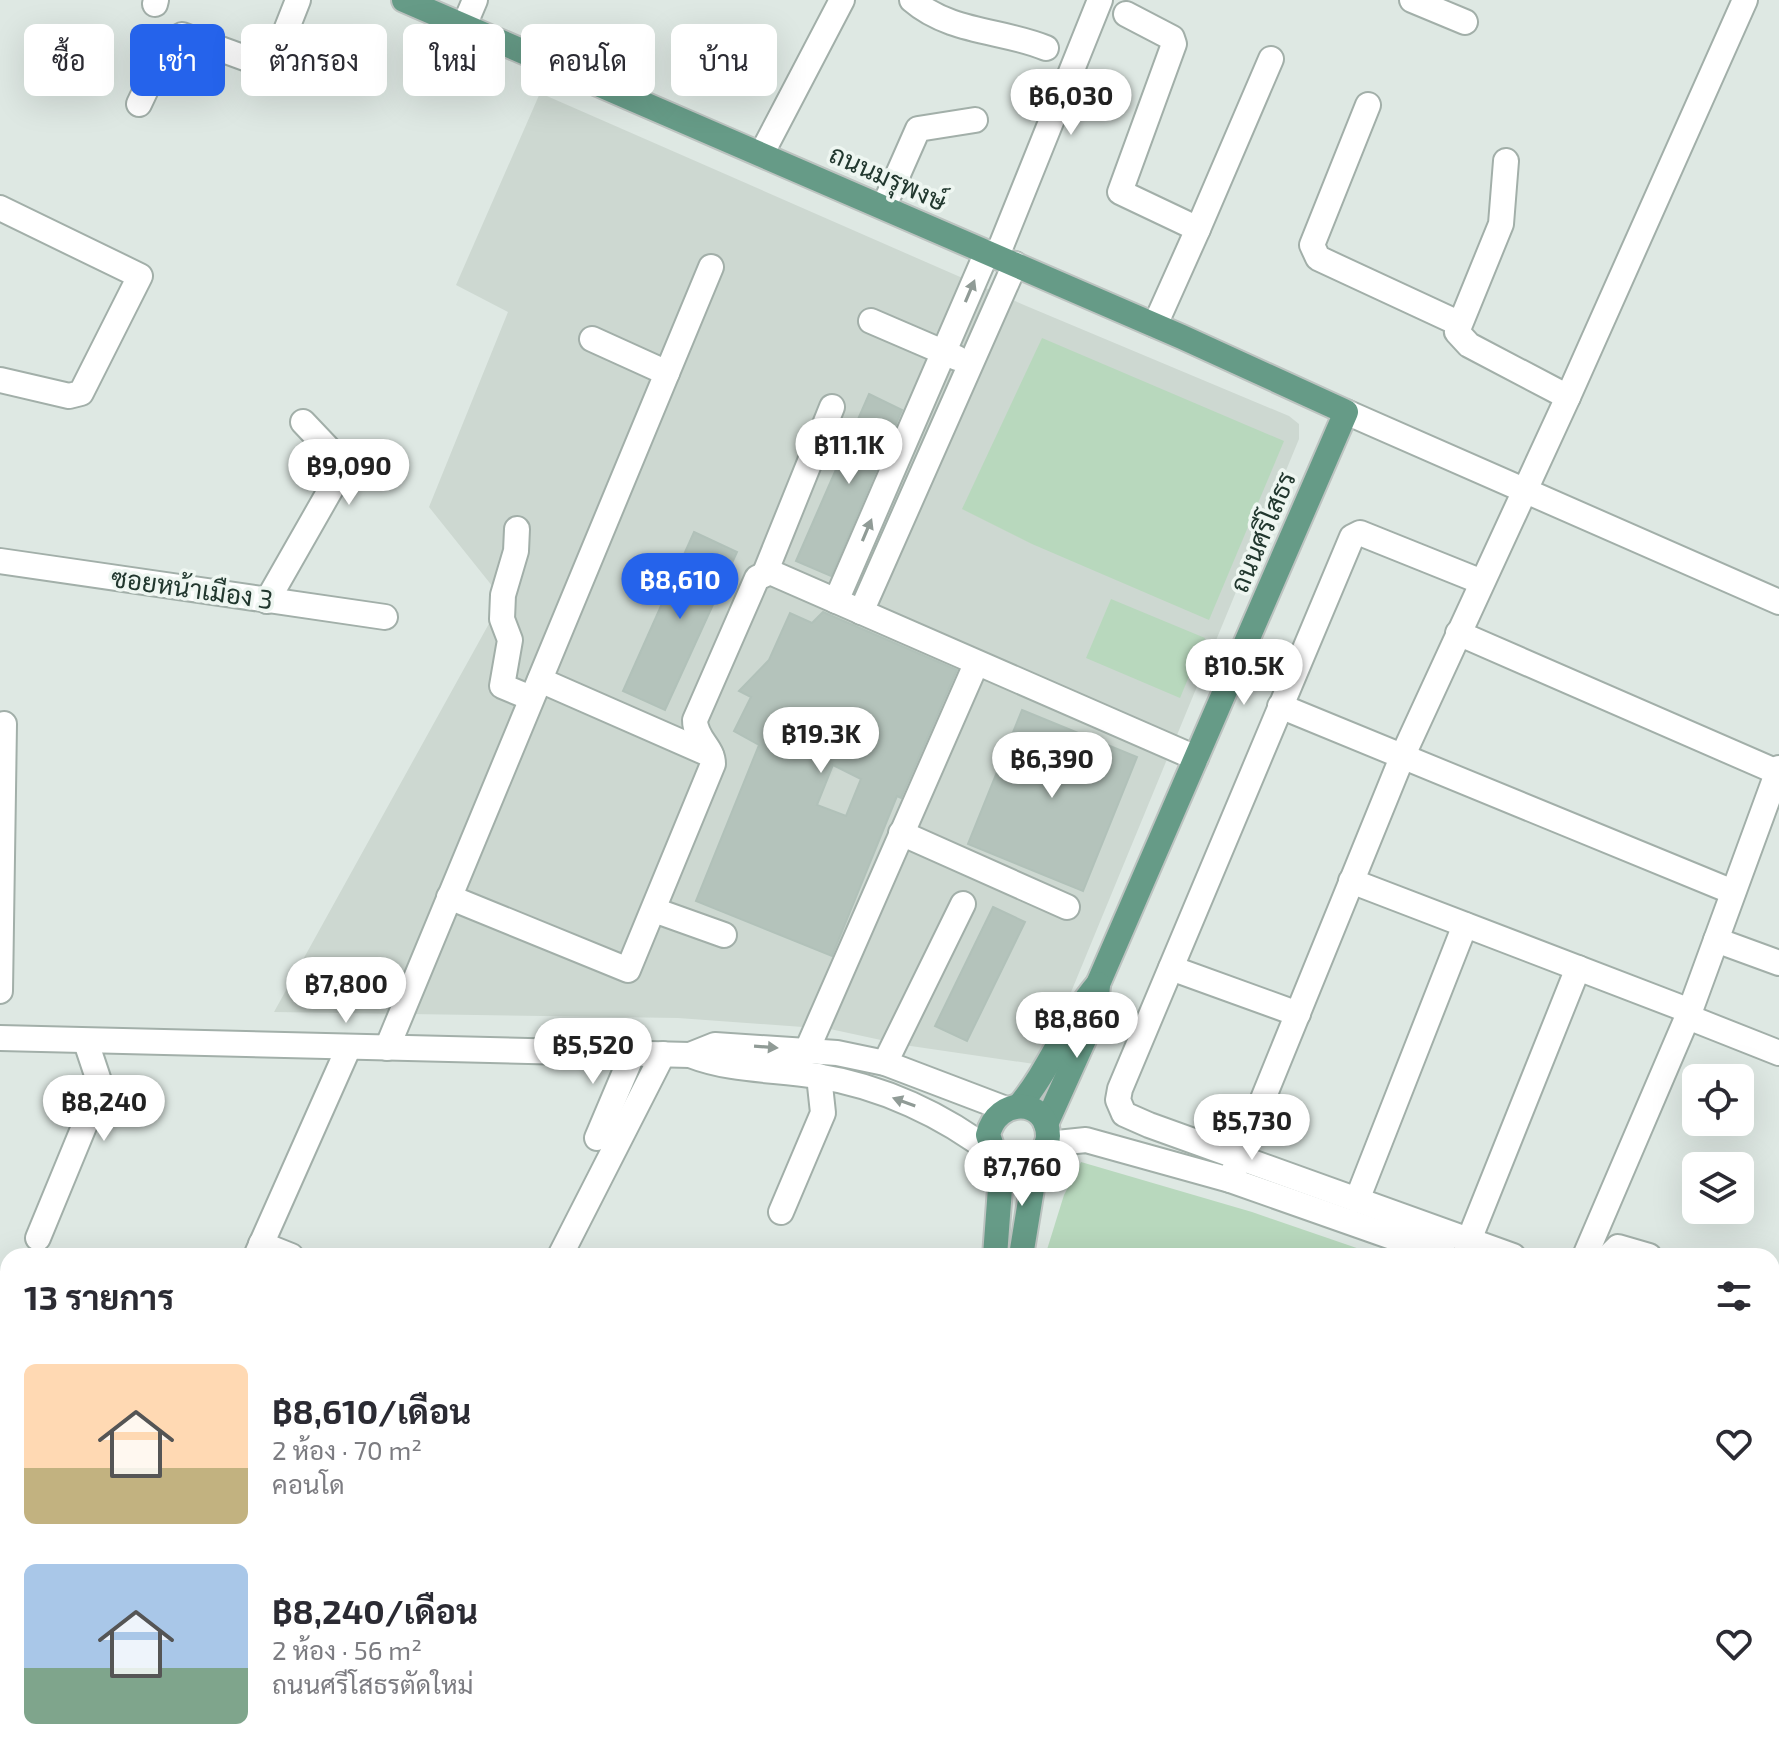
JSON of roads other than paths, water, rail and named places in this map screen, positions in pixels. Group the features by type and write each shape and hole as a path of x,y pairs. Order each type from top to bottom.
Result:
{"main road":[{"name":"ถนนมรุพงษ์","path":"404,0 459,24"},
{"name":"ถนนมรุพงษ์","path":"505,43 884,206 1346,412"},
{"name":"ถนนศรีโสธร","path":"1012,1107 1036,1086 1079,1006 1098,984 1346,412"},
{"name":"ถนนศรีโสธร","path":"1023,1248 1043,1142 1096,1013 1098,984"},
{"path":"995,1248 999,1158 988,1135 991,1124 1012,1107 1040,1115 1043,1142 1020,1166 999,1158"}],"street":[{"path":"139,104 166,47 182,35 267,66 274,61 298,0"},
{"path":"465,24 475,0"},
{"path":"762,153 842,0"},
{"path":"912,0 931,12 988,35 1026,39 1046,48"},
{"path":"861,612 971,364 1000,257 1100,0"},
{"path":"1412,0 1465,22"},
{"path":"1235,1169 1403,755 1568,397 1745,0"},
{"path":"1126,14 1172,38 1174,44 1120,192 1198,229"},
{"path":"1155,325 1271,59"},
{"path":"1368,105 1312,245 1313,251 1318,258 1458,323"},
{"path":"884,206 918,129 975,120"},
{"path":"1506,161 1501,224 1477,288 1458,323 1457,332 1469,345 1568,397"},
{"path":"0,208 140,276 81,393 69,396 0,380"},
{"path":"836,601 944,352 1000,257"},
{"path":"387,1048 711,267"},
{"path":"871,321 971,364"},
{"path":"592,339 667,373"},
{"path":"449,897 621,970 628,970 713,764 713,756 698,737 695,720 757,578 765,573 832,407"},
{"path":"1346,412 1779,601"},
{"path":"267,601 340,473 340,461 303,422"},
{"path":"517,529 516,551 503,595 502,619 510,640 502,686 535,689 713,756"},
{"path":"1427,1248 1235,1169 1124,1114 1120,1107 1120,1089 1352,537 1360,533 1482,582"},
{"name":"ซอยหน้าเมือง 3","path":"0,561 385,617"},
{"path":"765,573 1196,758"},
{"path":"1458,633 1778,770 1768,832 1733,892 1689,1014 1588,1248"},
{"path":"807,1050 976,664"},
{"path":"1280,706 1733,892"},
{"path":"0,991 4,724"},
{"path":"901,833 1067,907"},
{"path":"1351,881 1578,968 1779,1053"},
{"path":"885,1063 963,904"},
{"path":"654,910 724,935"},
{"path":"1357,1200 1465,925"},
{"path":"1716,940 1779,963"},
{"path":"1171,968 1298,1014"},
{"path":"1469,1240 1578,968"},
{"path":"0,1038 348,1049 690,1055 715,1065 819,1076 877,1092 933,1114 968,1134 999,1158"},
{"path":"38,1238 97,1095 99,1081 86,1042"},
{"path":"690,1055 715,1045 807,1050 885,1063 1012,1107"},
{"path":"259,1248 348,1049"},
{"path":"597,1138 633,1053"},
{"path":"564,1248 663,1054"},
{"path":"781,1212 823,1113 819,1076"},
{"path":"1043,1142 1086,1140 1235,1169 1357,1200 1491,1248"}]}
